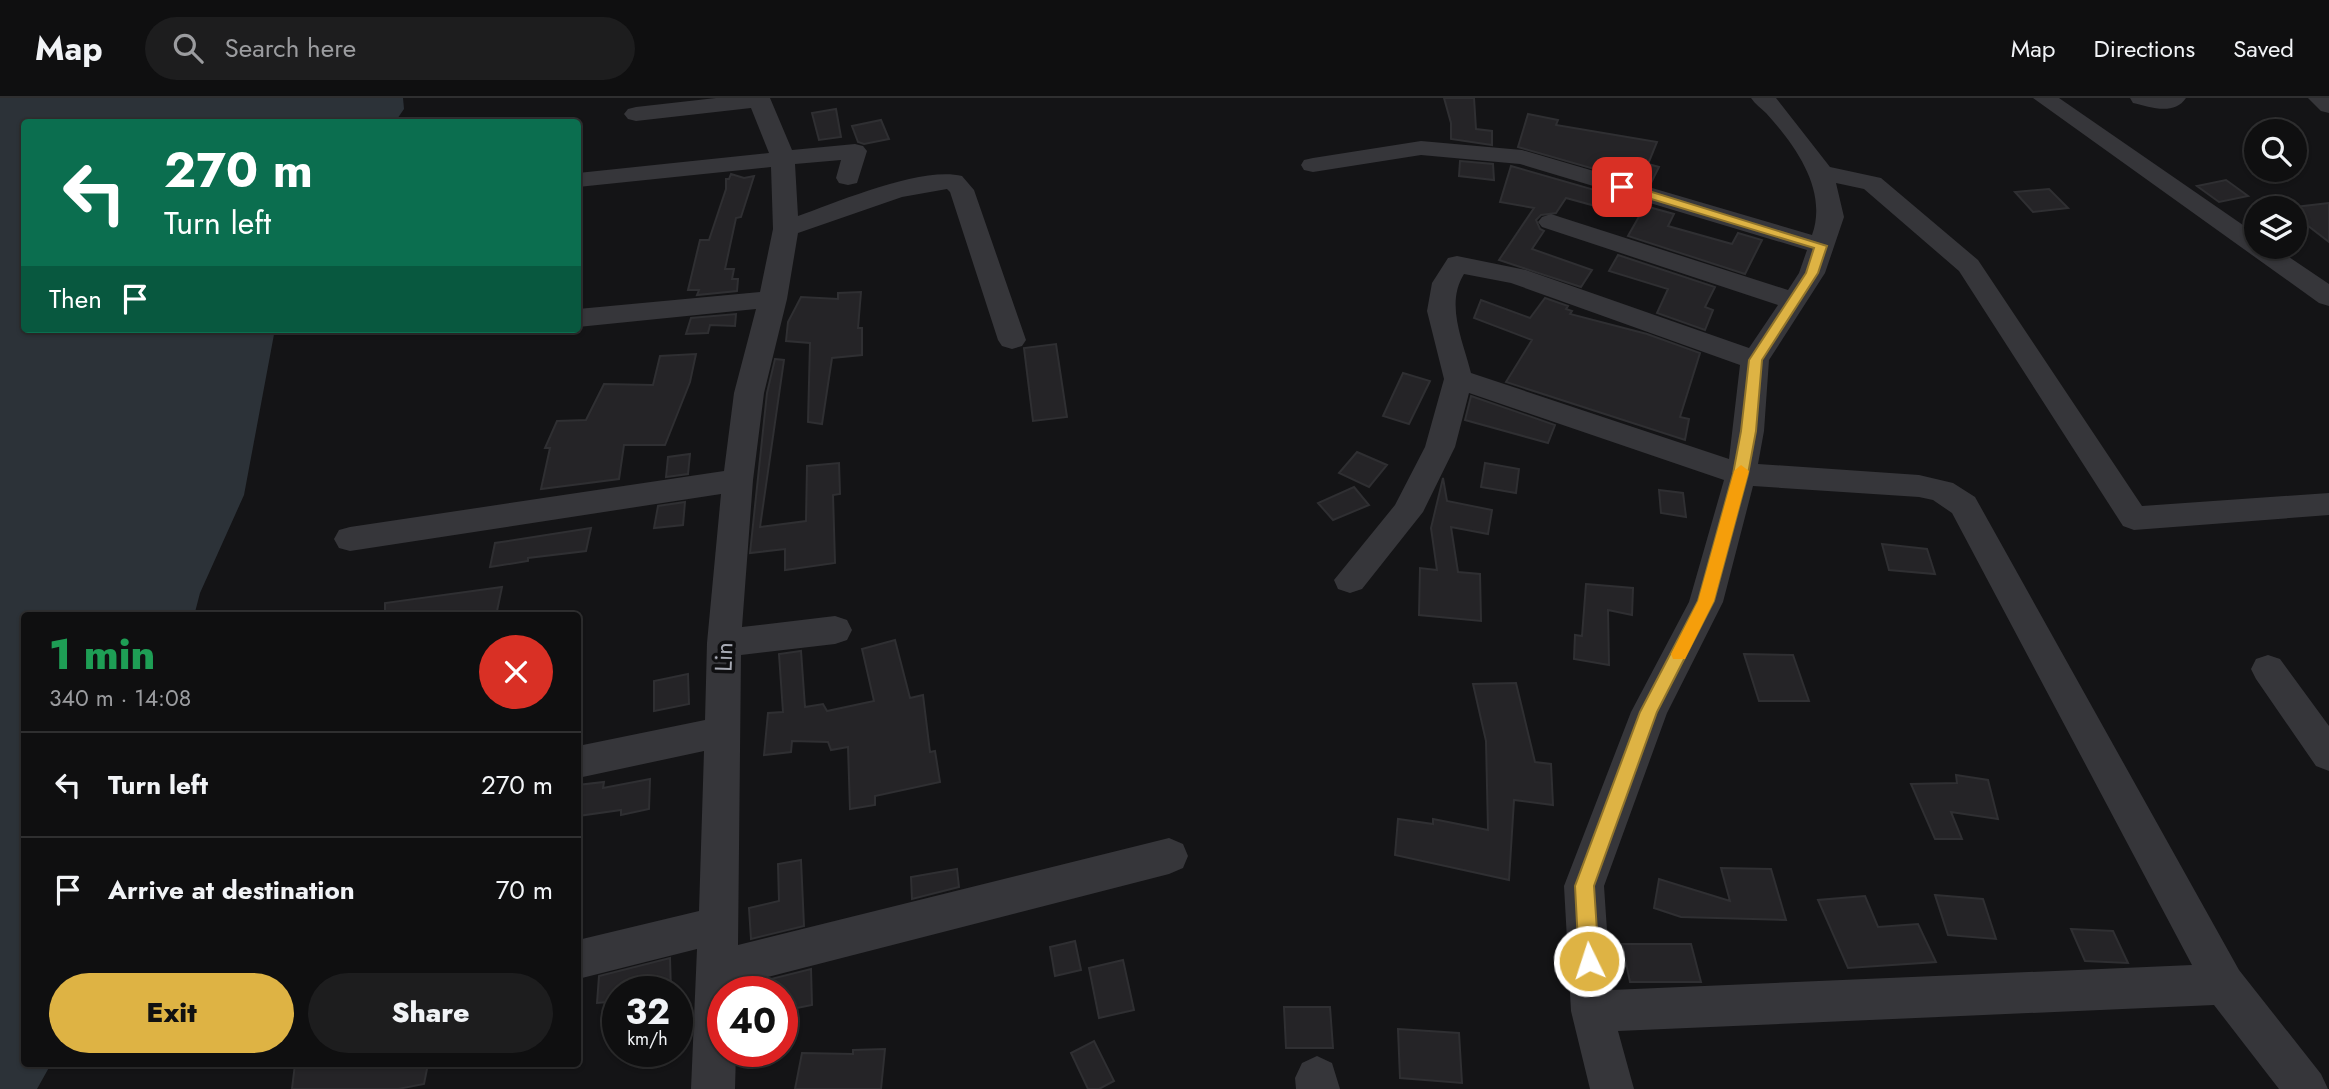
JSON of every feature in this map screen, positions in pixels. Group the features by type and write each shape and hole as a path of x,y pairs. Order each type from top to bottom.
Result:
{"street":[{"path":"1612,1089 1592,1011 1584,886 1649,712 1706,601 1741,474 1749,431 1755,360 1812,273 1831,217 1822,173 1774,108 1762,98"},
{"path":"2044,98 2244,238"},
{"path":"2141,98 2163,103 2175,98"},
{"path":"2319,98 2329,106"},
{"path":"636,114 759,99 783,158"},
{"path":"1313,164 1421,148 1522,157 1821,246"},
{"path":"581,180 855,152 848,178"},
{"name":"Lin","path":"713,1089 724,643 738,480 749,393 786,229 783,158"},
{"path":"1822,173 1872,183 1969,266 2134,518 2329,504"},
{"path":"786,229 913,186 939,180 953,181 962,190 1012,340"},
{"path":"1551,222 1794,301"},
{"path":"2275,259 2329,297"},
{"path":"1350,580 1406,512 1440,447 1458,379 1441,311 1445,283 1457,264 1517,276 1755,360"},
{"path":"581,318 772,299"},
{"path":"1458,379 1741,474 1919,486 1942,491 1964,505 2224,984 2306,1089"},
{"path":"350,539 738,480"},
{"path":"724,643 835,630"},
{"path":"2268,669 2329,755"},
{"path":"581,761 723,732"},
{"path":"717,970 1168,856"},
{"path":"581,958 718,925"},
{"path":"1592,1011 2224,984"}],"shaded area":[{"path":"0,98 403,98 404,109 397,119 21,119 21,333 274,333 244,495 200,593 195,612 21,612 21,1067 49,1067 37,1089 0,1089"}],"building":[{"path":"1444,98 1474,98 1476,129 1492,131 1492,145 1451,139 1451,123"},
{"path":"836,109 841,137 819,140 812,113"},
{"path":"1528,114 1558,120 1556,125 1657,142 1648,164 1659,167 1650,185 1518,147"},
{"path":"881,120 889,139 864,144 858,142 852,126"},
{"path":"1460,161 1493,164 1494,180 1459,176"},
{"path":"1511,166 1640,203 1632,216 1566,198 1556,213 1541,215 1536,220 1544,231 1532,249 1592,270 1581,287 1499,260 1534,208 1500,202"},
{"path":"731,174 744,178 754,176 741,217 736,218 725,269 734,269 732,279 738,279 737,291 697,295 699,290 688,290 700,240 709,240 726,189 726,179 729,179"},
{"path":"2226,180 2248,196 2219,202 2197,186"},
{"path":"2049,189 2068,208 2033,212 2015,192"},
{"path":"2329,203 2329,242 2307,225 2307,206"},
{"path":"1645,206 1674,214 1668,226 1732,244 1738,233 1762,240 1745,274 1628,236"},
{"path":"1618,255 1715,287 1705,307 1713,310 1705,330 1657,313 1668,289 1609,271"},
{"path":"861,292 858,328 862,328 862,355 832,358 822,424 808,422 810,343 786,341 788,322 801,297 838,299 838,293"},
{"path":"1545,298 1568,306 1566,309 1572,311 1570,314 1647,334 1700,353 1680,417 1689,419 1685,440 1506,382 1532,340 1474,318 1481,300 1530,318"},
{"path":"736,314 735,326 710,325 708,333 686,334 691,318"},
{"path":"1056,344 1067,417 1033,421 1024,348"},
{"path":"696,354 690,382 665,445 624,445 619,479 541,489 550,448 545,448 557,421 586,420 604,384 653,385 660,356"},
{"path":"775,359 784,360 760,527 806,521 807,466 839,463 840,494 833,495 835,563 785,570 785,549 750,553 767,393"},
{"path":"1403,373 1430,381 1409,424 1383,416"},
{"path":"1471,396 1555,425 1548,443 1465,420"},
{"path":"1357,452 1387,465 1369,487 1339,473"},
{"path":"690,454 688,474 666,477 668,457"},
{"path":"1485,463 1519,469 1516,493 1481,487"},
{"path":"1443,478 1447,501 1492,510 1488,534 1451,527 1458,572 1480,574 1481,621 1419,615 1420,568 1437,570 1431,528"},
{"path":"1354,487 1369,505 1333,520 1318,503"},
{"path":"1659,490 1683,493 1686,517 1661,513"},
{"path":"685,502 683,525 654,528 658,506"},
{"path":"591,528 586,551 528,558 528,561 490,567 495,543"},
{"path":"1882,544 1927,549 1935,574 1889,570"},
{"path":"1586,584 1633,588 1632,615 1608,610 1609,665 1574,659 1575,635 1582,636"},
{"path":"502,587 497,611 385,612 385,603"},
{"path":"895,640 910,698 923,695 930,752 935,751 940,782 875,796 875,805 850,809 848,747 831,750 828,742 792,741 791,752 764,755 768,713 783,712 779,654 801,651 805,707 823,704 827,711 874,701 862,649"},
{"path":"1744,654 1793,655 1809,701 1759,701"},
{"path":"688,674 689,704 654,711 654,681"},
{"path":"1516,683 1535,762 1551,764 1553,805 1514,800 1509,880 1395,855 1398,819 1433,824 1433,819 1488,830 1486,741 1473,684"},
{"path":"1956,775 1988,780 1998,819 1951,812 1962,839 1935,839 1911,784 1957,783"},
{"path":"650,779 649,809 621,815 621,810 581,816 581,785 604,782 603,788"},
{"path":"801,860 804,926 751,939 749,908 779,901 778,864"},
{"path":"1721,868 1771,869 1786,920 1681,917 1654,908 1659,879 1730,901"},
{"path":"957,869 959,887 912,899 911,877"},
{"path":"1935,895 1983,899 1996,939 1948,935"},
{"path":"1865,896 1878,927 1918,924 1936,962 1848,968 1818,900"},
{"path":"2071,929 2113,931 2128,963 2085,961"},
{"path":"1075,941 1081,970 1055,976 1050,947"},
{"path":"1622,944 1691,944 1701,982 1630,982"},
{"path":"670,958 671,976 602,976 602,1003 597,1003 599,976"},
{"path":"1123,960 1134,1010 1099,1018 1089,968"},
{"path":"811,969 812,1005 798,1008 798,976 783,976"},
{"path":"1284,1007 1330,1007 1333,1048 1286,1048"},
{"path":"1398,1029 1459,1033 1462,1083 1400,1078"},
{"path":"1094,1041 1114,1081 1099,1089 1088,1089 1071,1053"},
{"path":"885,1049 881,1089 795,1089 802,1053 853,1054 853,1050"},
{"path":"295,1067 427,1067 424,1084 398,1089 292,1089"}],"slow traffic":[{"path":"1679,654 1706,601 1741,471"}],"route":[{"path":"1589,961 1584,886 1649,712 1706,601 1741,474 1749,431 1755,360 1812,273 1821,246 1622,187"}]}
